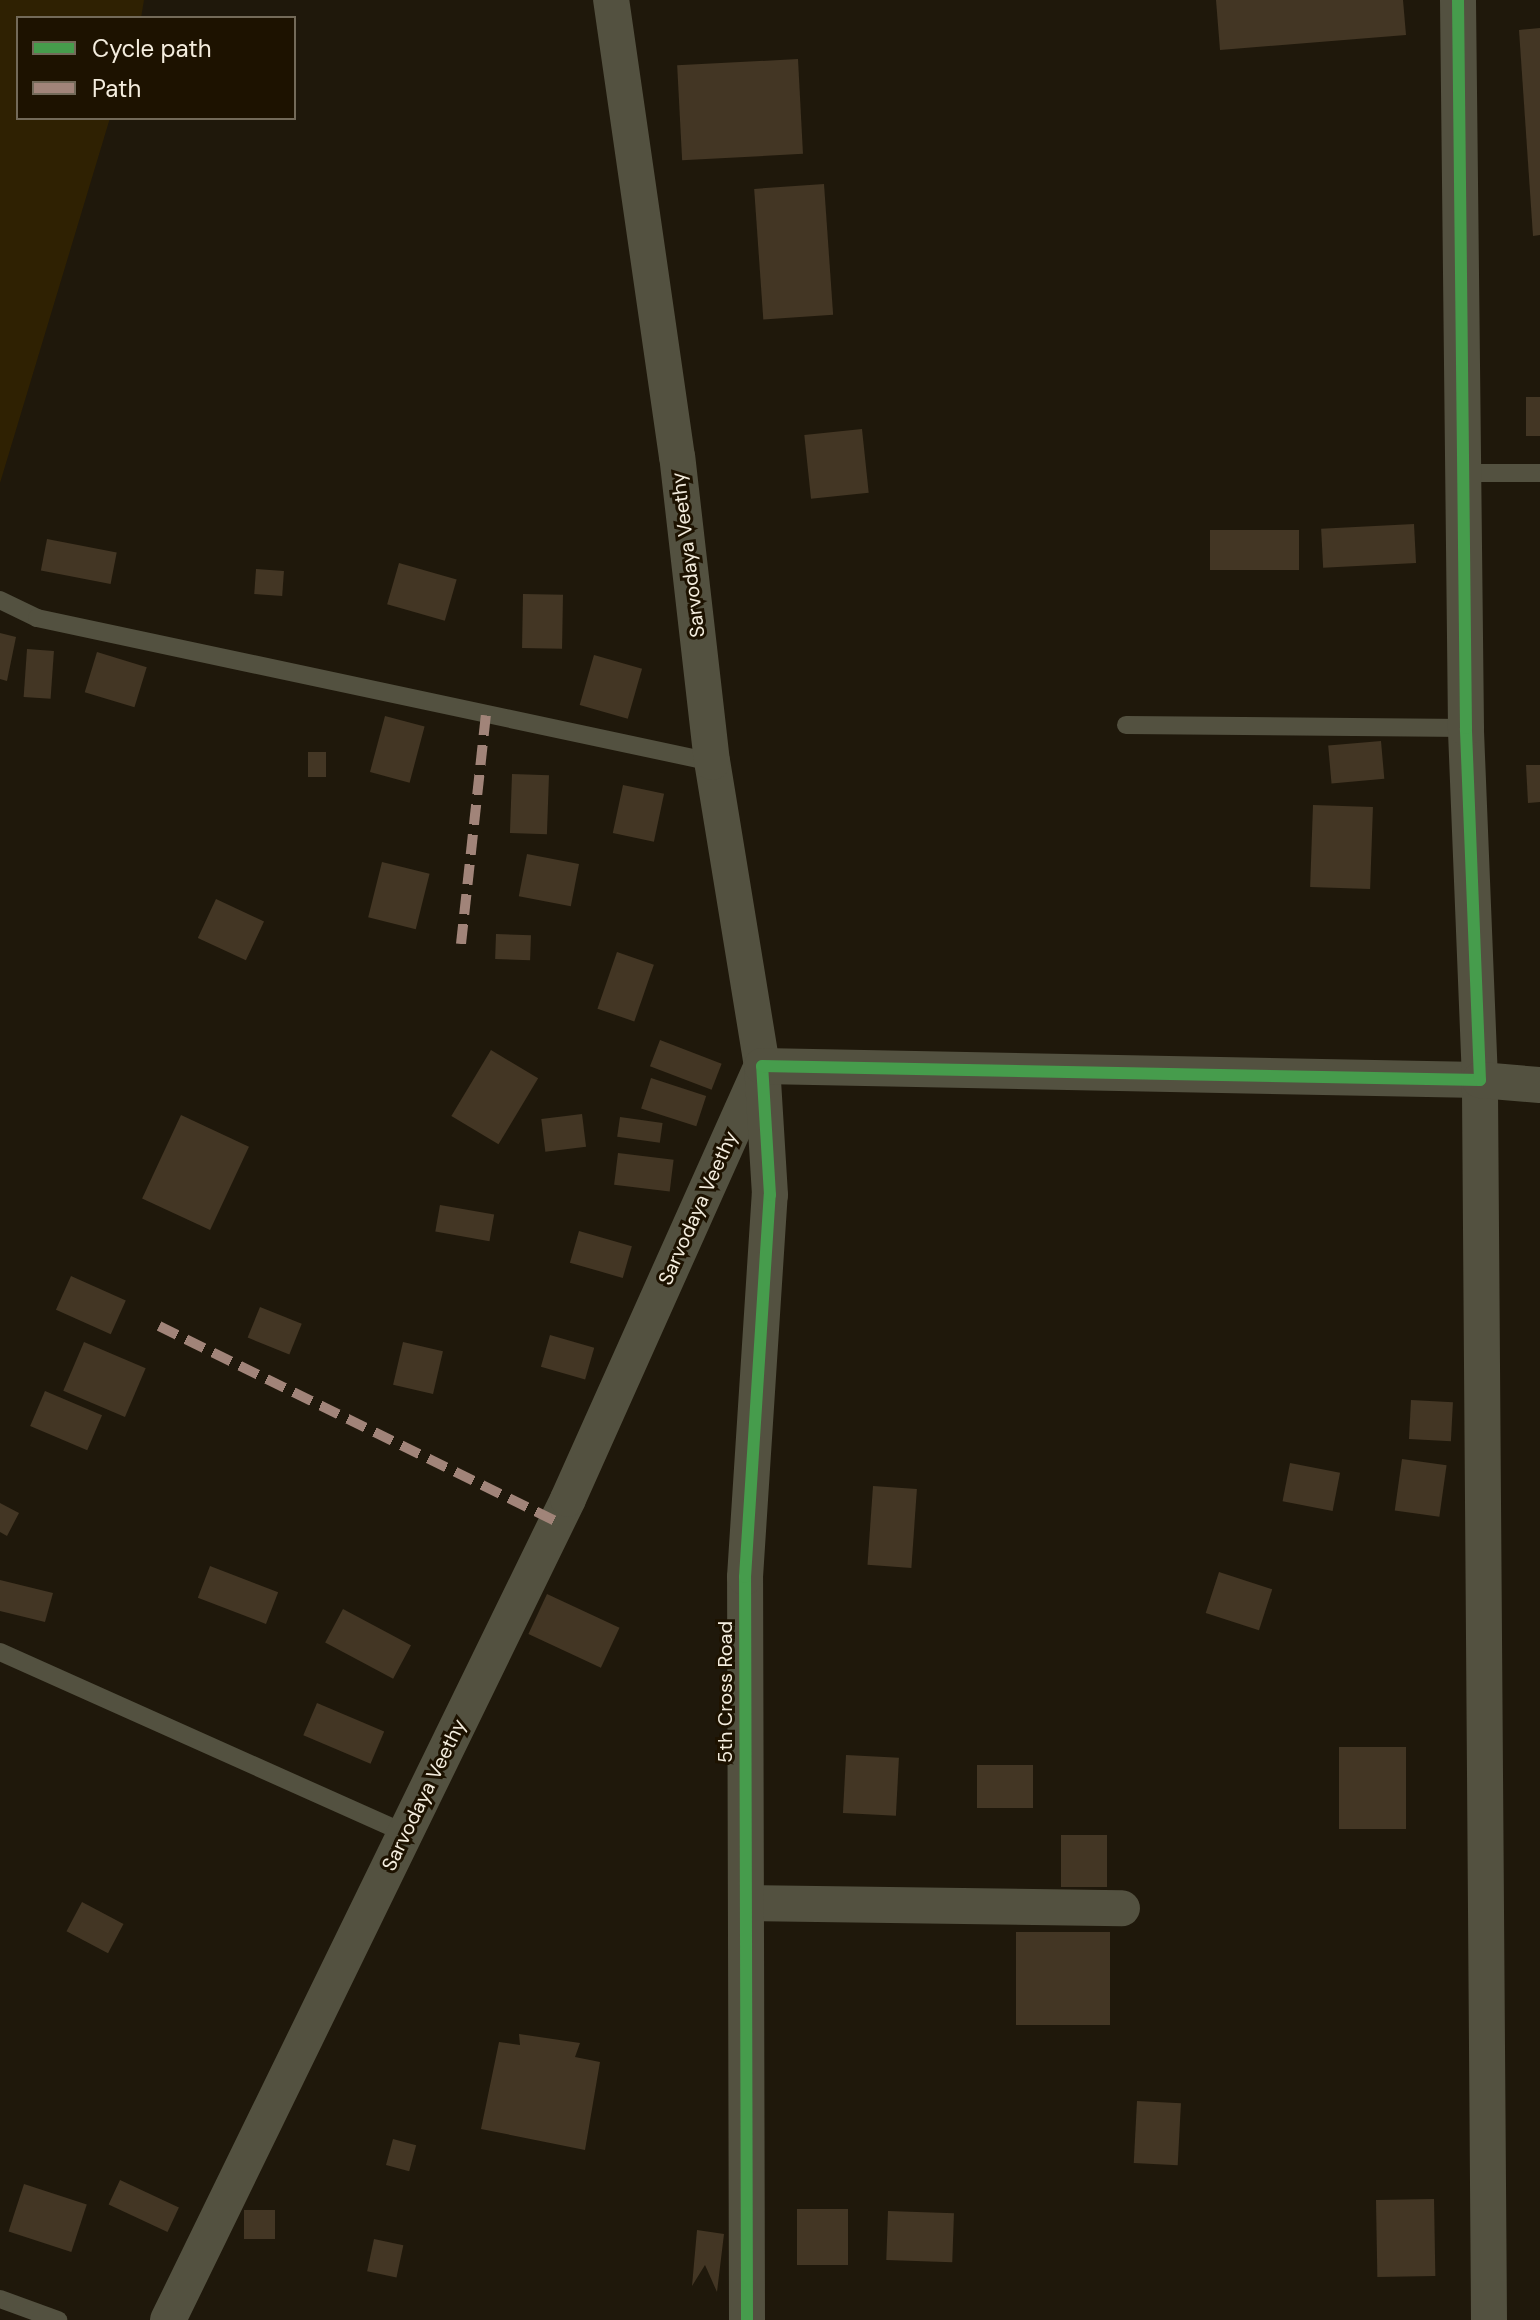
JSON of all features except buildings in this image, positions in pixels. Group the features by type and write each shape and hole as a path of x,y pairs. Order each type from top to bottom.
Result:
{"street":[{"name":"Sarvodaya Veethy","path":"168,2320 568,1499 762,1066 712,762 677,457 611,0"},
{"path":"1458,0 1466,728 1480,1080 1489,2320"},
{"path":"762,1066 1480,1080 1540,1085"},
{"name":"5th Cross Road","path":"747,2320 745,1577 770,1195 762,1066"},
{"path":"746,1903 1122,1908"}],"lane":[{"path":"1463,473 1540,473"},
{"path":"0,600 37,618 712,762"},
{"path":"1126,725 1466,728"},
{"path":"0,1652 405,1833"},
{"path":"0,2299 58,2320"}],"shaded area":[{"path":"0,0 144,0 141,16 16,16 16,120 109,120 0,483"}],"marked path":[{"path":"461,944 486,715"},
{"path":"159,1326 557,1522"}],"cycle path":[{"path":"747,2320 745,1577 770,1195 762,1066 1480,1080 1466,728 1458,0"}]}
